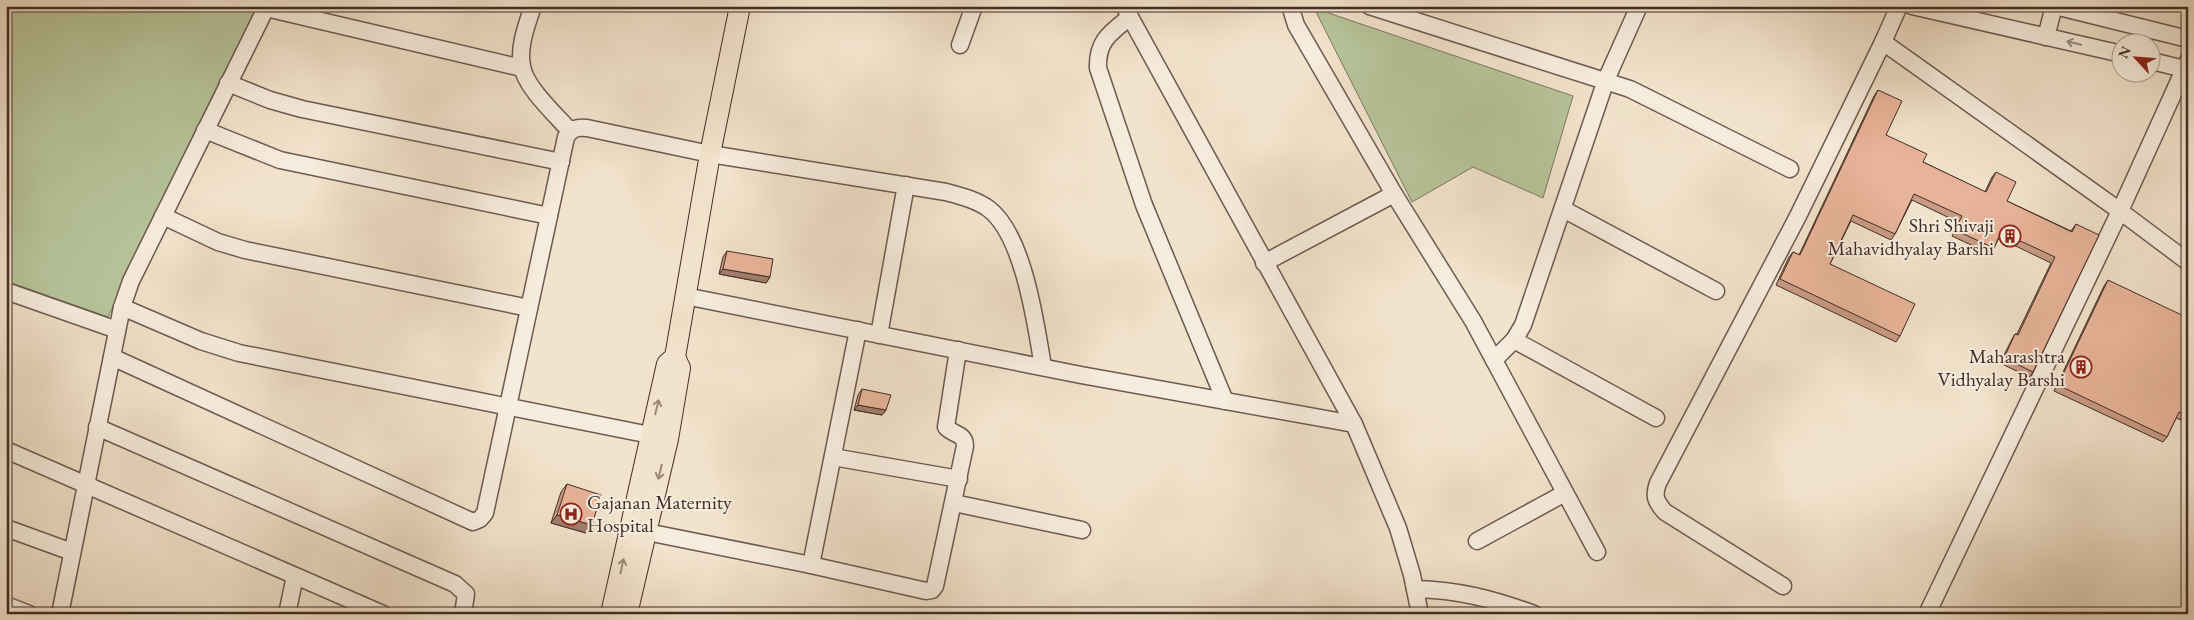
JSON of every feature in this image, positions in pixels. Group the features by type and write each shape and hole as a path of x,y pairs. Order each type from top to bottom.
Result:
{"main road":[{"path":"627,614 668,439 680,368 675,357 684,296 740,6"},
{"path":"611,614 667,364 675,357"}],"street":[{"path":"533,6 525,32 522,68 531,86 570,131"},
{"path":"960,45 974,6"},
{"path":"1292,6 1296,25 1394,194 1473,321 1597,552"},
{"path":"1369,6 1630,89 1790,170"},
{"path":"1494,360 1514,340 1523,325 1606,80 1639,6"},
{"path":"1782,586 1665,512 1657,504 1654,494 1798,216 1899,6"},
{"path":"1912,6 2112,52"},
{"path":"2046,37 2055,6 2188,39"},
{"path":"60,614 122,307 131,281 267,7 522,68"},
{"path":"1225,401 1144,205 1098,68 1098,56 1102,44 1127,12 1354,424 1398,528 1415,588 1420,614"},
{"path":"1883,42 2120,211 2188,262"},
{"path":"1927,614 2120,211 2186,66 2162,62"},
{"path":"228,83 270,100 302,109 561,162"},
{"path":"112,357 473,522 480,519 484,513 566,137 570,131 577,127 710,154 906,185 969,198 989,209 1003,224 1017,254 1032,304 1043,367"},
{"path":"205,130 280,160 549,216"},
{"path":"880,335 906,185"},
{"path":"1264,263 1394,194"},
{"path":"1563,209 1716,291"},
{"path":"163,216 218,242 246,250 529,308"},
{"path":"6,291 117,330"},
{"path":"684,296 1043,367 1354,424"},
{"path":"122,307 201,341 240,354 650,435"},
{"path":"811,565 858,330"},
{"path":"1514,340 1656,418"},
{"path":"647,532 811,565 926,592 932,590 935,586 954,503 965,440 962,436 946,427 958,350"},
{"path":"97,427 454,584 466,594 463,614"},
{"path":"6,450 383,614"},
{"path":"833,457 959,479"},
{"path":"1477,541 1565,493"},
{"path":"954,503 1082,530"},
{"path":"6,528 72,552"},
{"path":"287,614 295,576"},
{"path":"1415,588 1453,590 1487,597 1534,614"},
{"path":"6,604 29,614"}],"green space":[{"path":"6,6 261,6 108,317 6,281"},
{"path":"1314,8 1573,96 1543,198 1473,167 1412,202"}],"building":[{"name":"Shri Shivaji Mahavidhyalay Barshi","path":"1878,90 1902,101 1886,135 1927,154 1923,162 1986,192 1996,172 2016,182 2007,201 2072,232 2076,224 2099,235 2033,372 2004,358 2015,334 2018,335 2055,257 2001,232 1994,248 1955,230 1962,216 1914,194 1895,234 1853,215 1830,264 1915,304 1900,336 1780,279 1793,252 1800,255"},
{"path":"727,251 773,259 770,277 723,269"},
{"path":"2108,280 2188,318 2188,408 2185,414 2179,412 2167,437 2058,385"},
{"path":"862,389 891,395 886,410 858,405"},
{"path":"567,484 601,495 592,525 557,515"}],"place":[{"name":"Shri Shivaji Mahavidhyalay Barshi","path":"2010,236"},
{"name":"Maharashtra Vidhyalay Barshi","path":"2081,367"},
{"name":"Gajanan Maternity Hospital","path":"571,514"}]}
